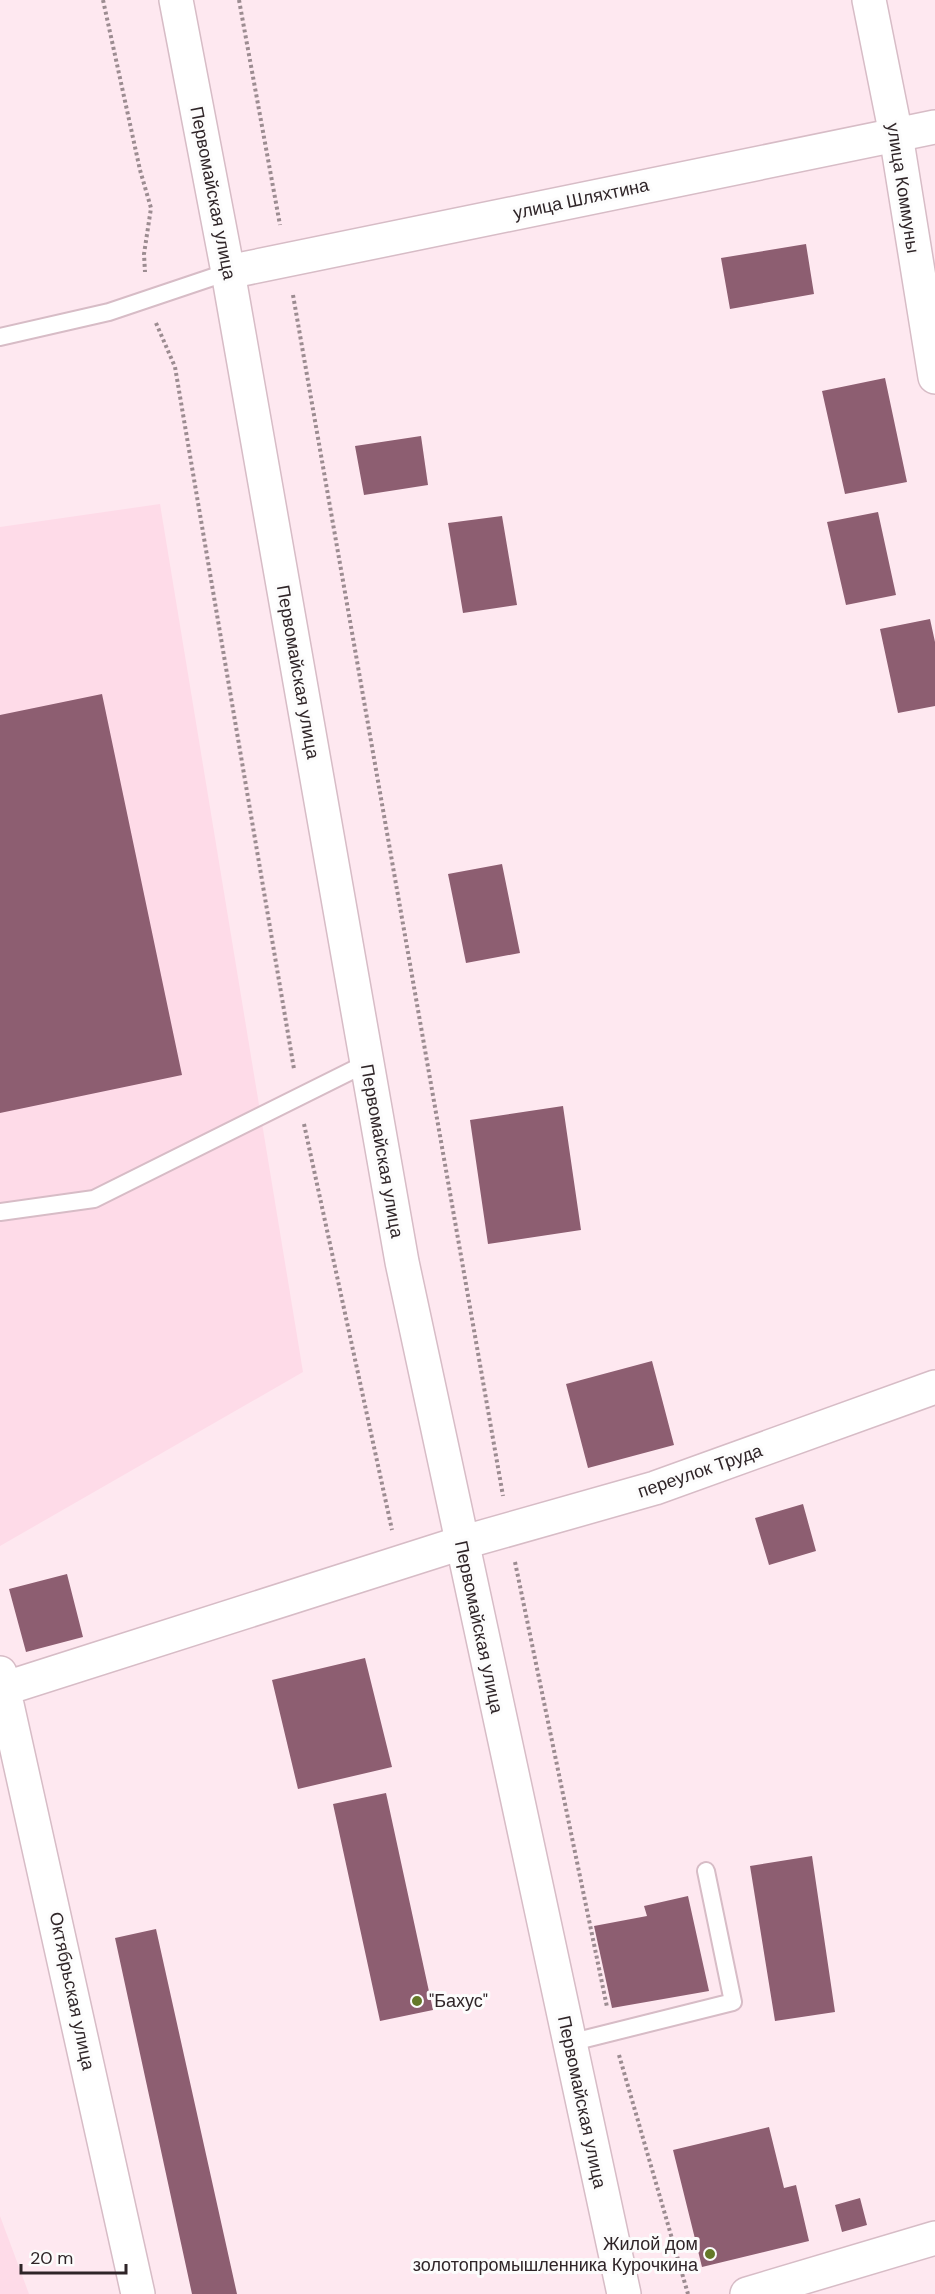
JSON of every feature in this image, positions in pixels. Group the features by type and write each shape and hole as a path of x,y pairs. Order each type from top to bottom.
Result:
{"main road":[{"name":"Первомайская улица","path":"176,0 228,272 402,1262 460,1543 624,2294"},
{"name":"улица Коммуны","path":"869,0 896,135 935,377"},
{"name":"улица Шляхтина","path":"228,272 935,127"},
{"name":"переулок Труда","path":"1,1684 460,1543 655,1488 935,1387"},
{"name":"Октябрьская улица","path":"1,1684 138,2294"},
{"path":"747,2294 935,2238"}],"lane":[{"path":"0,337 109,312 228,272"},
{"path":"0,1212 93,1199 367,1063"},
{"path":"569,2043 733,2002 706,1871"}],"path":[{"path":"103,0 140,170 151,208 144,254 147,300 175,367 298,1097 399,1563"},
{"path":"239,0 287,260 508,1529 612,2032 688,2294"}],"shaded area":[{"path":"160,504 303,1372 0,1546 0,527"},
{"path":"0,2216 29,2294 0,2294"}],"building":[{"path":"806,244 814,294 730,309 721,258"},
{"path":"885,378 907,482 845,494 822,391"},
{"path":"421,436 428,485 364,495 355,446"},
{"path":"878,512 896,595 846,605 827,522"},
{"path":"502,516 517,605 463,613 448,523"},
{"path":"930,619 935,642 935,706 898,713 880,629"},
{"path":"102,694 182,1075 0,1113 0,715"},
{"path":"502,864 520,953 466,963 448,874"},
{"path":"563,1106 581,1230 488,1244 470,1120"},
{"path":"652,1361 674,1445 588,1468 566,1384"},
{"path":"803,1504 816,1551 769,1565 755,1518"},
{"path":"67,1574 83,1637 26,1652 9,1589"},
{"path":"365,1658 392,1767 298,1789 272,1680"},
{"path":"386,1793 433,2010 380,2021 333,1804"},
{"path":"812,1856 835,2012 775,2021 750,1866"},
{"path":"688,1896 709,1991 612,2008 594,1926 647,1916 644,1906"},
{"path":"156,1929 237,2294 192,2294 115,1938"},
{"path":"769,2127 784,2188 796,2185 809,2241 702,2267 673,2150"},
{"path":"860,2198 867,2225 842,2232 835,2205"}],"place":[{"name":"\"Бахус\"","path":"417,2001"},
{"name":"Жилой дом золотопромышленника Курочкина","path":"710,2254"}]}
